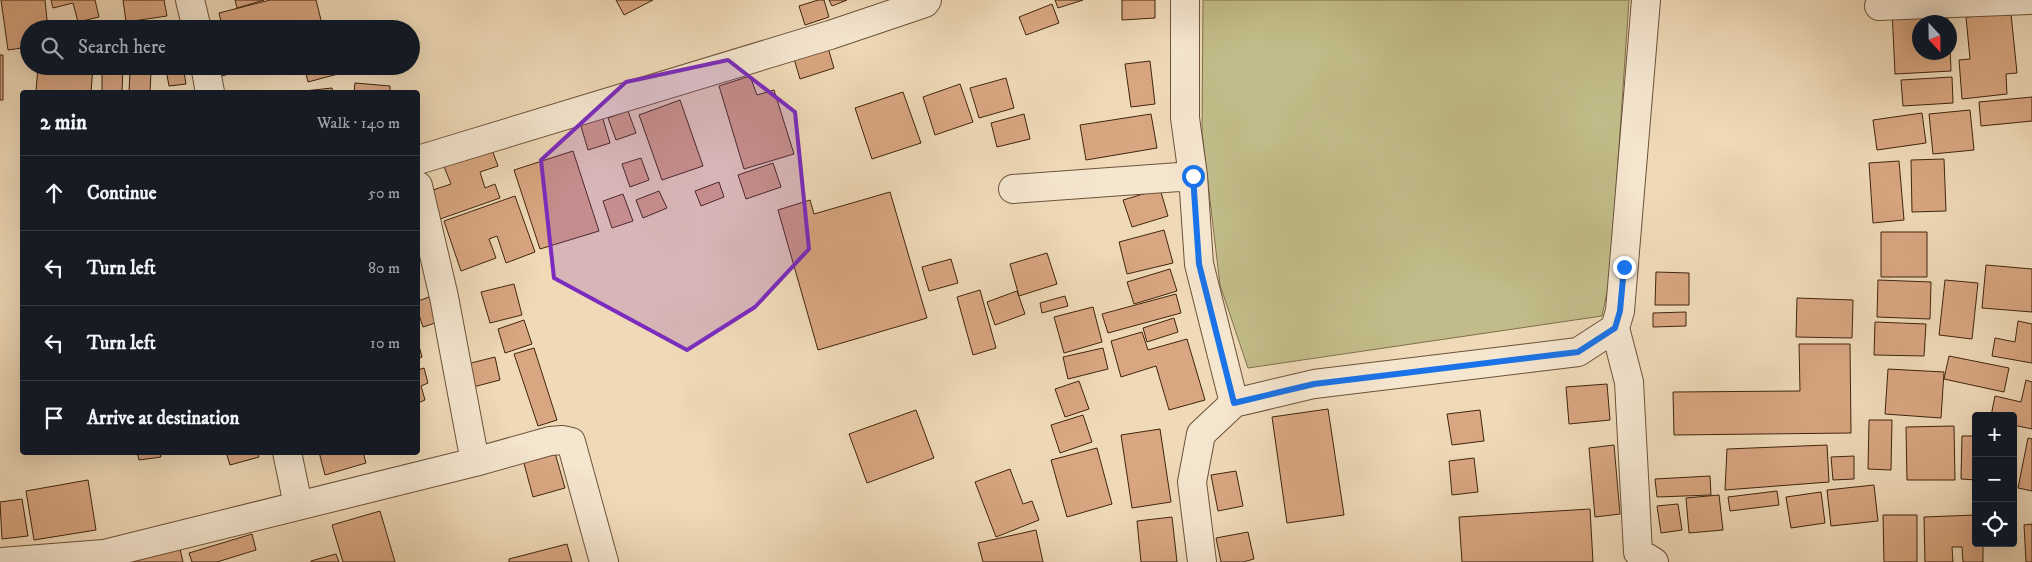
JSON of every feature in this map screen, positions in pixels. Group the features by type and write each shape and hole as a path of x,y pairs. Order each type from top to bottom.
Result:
{"street":[{"path":"190,0 195,20"},
{"path":"420,159 830,35 925,3 927,0"},
{"path":"1184,0 1185,118 1193,176 1199,264 1234,403"},
{"path":"1646,0 1620,311 1615,328 1629,382 1638,552 1654,562"},
{"path":"1879,6 2029,0"},
{"path":"207,75 210,90"},
{"path":"1013,189 1193,176"},
{"path":"420,195 444,297 475,462"},
{"path":"1202,562 1192,482 1201,434 1234,403 1314,384 1578,352 1615,328"},
{"path":"0,562 104,554 475,462 550,441 562,440 571,442 604,562"},
{"path":"288,455 298,505"}],"highlighted area":[{"path":"728,60 795,112 809,249 755,307 687,350 554,278 541,160 626,82"}],"shaded area":[{"path":"1203,0 1629,0 1610,278 1602,316 1248,368 1220,285 1202,132"}],"building":[{"path":"1,0 45,0 47,20 20,20 20,48 8,50"},
{"path":"51,0 95,0 99,17 77,20 73,3 53,8"},
{"path":"123,0 164,0 167,16 126,20"},
{"path":"235,0 264,0 237,8"},
{"path":"270,0 316,0 321,20 221,20 219,13"},
{"path":"616,0 653,0 624,15"},
{"path":"824,0 829,17 805,25 799,6"},
{"path":"829,0 847,0 832,6"},
{"path":"1055,0 1083,0 1058,8"},
{"path":"1122,0 1155,0 1155,18 1122,20"},
{"path":"1052,4 1059,23 1026,35 1019,17"},
{"path":"1947,7 1948,15 1912,15 1912,60 1951,60 1951,71 1895,74 1892,10"},
{"path":"2011,14 2017,73 2006,74 2007,94 1962,99 1959,60 1970,59 1966,17"},
{"path":"826,41 834,68 800,79 792,52"},
{"path":"0,55 3,55 3,100 0,100"},
{"path":"1150,61 1155,104 1131,107 1125,64"},
{"path":"37,75 92,75 91,90 36,90"},
{"path":"102,75 123,75 122,90 102,90"},
{"path":"130,75 151,75 150,90 129,90"},
{"path":"167,75 184,75 186,84 169,86"},
{"path":"306,75 334,75 308,82"},
{"path":"750,76 757,95 774,90 794,154 744,169 719,86"},
{"path":"1952,77 1953,103 1903,106 1901,80"},
{"path":"1006,78 1014,108 979,118 970,88"},
{"path":"355,83 390,86 390,90 354,90"},
{"path":"960,84 973,122 935,135 923,97"},
{"path":"332,88 332,90 313,90"},
{"path":"903,92 921,143 872,159 855,108"},
{"path":"2032,97 2032,121 1981,126 1979,102"},
{"path":"680,100 703,166 662,180 639,115"},
{"path":"600,109 610,143 588,150 578,116"},
{"path":"1970,110 1974,150 1933,154 1929,114"},
{"path":"628,111 636,133 616,140 608,118"},
{"path":"1922,113 1926,143 1877,150 1873,120"},
{"path":"1024,114 1030,139 997,147 991,123"},
{"path":"1151,114 1157,148 1086,160 1080,125"},
{"path":"491,147 498,166 480,172 485,188 495,184 500,198 440,219 430,191 451,184 443,164"},
{"path":"573,151 599,231 540,249 514,170"},
{"path":"641,158 649,180 630,187 622,164"},
{"path":"1944,159 1946,211 1912,212 1911,160"},
{"path":"1899,161 1904,220 1873,223 1869,163"},
{"path":"773,163 781,187 746,199 738,175"},
{"path":"719,182 724,197 701,206 695,191"},
{"path":"1160,189 1168,216 1132,227 1123,200"},
{"path":"659,191 667,208 643,218 636,200"},
{"path":"890,192 927,318 818,350 778,210 810,200 814,214"},
{"path":"623,194 633,221 612,228 603,201"},
{"path":"515,196 535,252 506,263 497,236 489,239 496,258 461,271 444,221"},
{"path":"1164,230 1173,263 1127,274 1119,242"},
{"path":"1881,232 1927,232 1927,277 1881,277"},
{"path":"1047,253 1057,284 1019,296 1010,264"},
{"path":"951,259 958,283 929,291 922,267"},
{"path":"1986,265 2032,269 2032,312 1982,308"},
{"path":"1170,269 1177,291 1134,304 1127,282"},
{"path":"1656,272 1689,273 1689,305 1655,305"},
{"path":"1878,280 1931,282 1930,319 1877,317"},
{"path":"1945,280 1978,283 1972,339 1939,335"},
{"path":"514,284 522,315 490,323 481,292"},
{"path":"980,290 996,348 973,355 957,297"},
{"path":"1017,291 1025,314 995,325 987,302"},
{"path":"1176,294 1181,313 1108,333 1102,314"},
{"path":"1065,296 1068,306 1042,313 1040,303"},
{"path":"429,297 438,322 423,327 420,318 420,300"},
{"path":"1797,298 1853,300 1852,338 1796,337"},
{"path":"1093,307 1102,342 1064,353 1054,317"},
{"path":"1686,312 1686,326 1653,327 1653,313"},
{"path":"1174,318 1178,332 1147,342 1143,328"},
{"path":"524,320 532,344 505,353 498,329"},
{"path":"2018,321 2032,324 2032,363 1992,356 1995,338 2015,342"},
{"path":"1875,322 1926,324 1924,356 1874,355"},
{"path":"1142,332 1148,350 1187,339 1205,400 1169,410 1156,366 1121,377 1111,341"},
{"path":"1799,344 1850,344 1851,433 1674,435 1673,392 1800,391"},
{"path":"534,348 557,420 538,426 514,354"},
{"path":"1103,348 1108,369 1068,379 1063,357"},
{"path":"1949,356 2009,368 2004,392 1944,379"},
{"path":"495,357 500,380 473,387 467,364"},
{"path":"424,368 428,383 421,386 425,400 420,402 420,369"},
{"path":"1888,369 1944,372 1941,418 1885,414"},
{"path":"2026,380 2032,382 2032,429 2017,426 2017,412 1992,412 1995,396 2021,402"},
{"path":"1079,381 1089,409 1065,417 1055,389"},
{"path":"1607,384 1610,420 1569,424 1566,387"},
{"path":"1328,409 1344,515 1287,523 1272,417"},
{"path":"916,410 934,458 867,483 849,434"},
{"path":"1480,410 1484,441 1452,445 1447,414"},
{"path":"1083,415 1092,442 1060,453 1051,425"},
{"path":"1869,420 1892,420 1891,470 1868,469"},
{"path":"1954,426 1955,480 1907,480 1906,427"},
{"path":"1160,429 1171,502 1132,508 1121,435"},
{"path":"1962,436 1972,436 1972,480 1961,479"},
{"path":"2028,438 2032,439 2032,491 2018,488"},
{"path":"1614,445 1620,514 1595,517 1589,448"},
{"path":"1827,445 1829,482 1725,490 1727,449"},
{"path":"553,446 565,488 533,497 522,456"},
{"path":"1097,448 1112,504 1067,517 1051,460"},
{"path":"138,455 161,455 161,457 139,460"},
{"path":"227,455 259,455 259,457 230,465"},
{"path":"320,455 364,455 366,463 325,475"},
{"path":"1854,456 1854,479 1833,480 1831,457"},
{"path":"1474,458 1478,492 1452,495 1449,461"},
{"path":"1010,469 1023,504 1032,501 1039,520 996,537 975,482"},
{"path":"1236,471 1243,506 1218,511 1211,475"},
{"path":"1710,476 1711,495 1657,497 1655,479"},
{"path":"88,480 96,530 34,540 26,491"},
{"path":"1874,485 1878,521 1831,526 1827,490"},
{"path":"1777,491 1779,505 1730,511 1728,497"},
{"path":"1821,492 1825,523 1791,528 1786,497"},
{"path":"1719,495 1723,530 1689,533 1686,498"},
{"path":"22,499 28,536 2,539 0,502"},
{"path":"1678,504 1682,530 1661,533 1657,506"},
{"path":"1590,509 1593,562 1462,562 1459,517"},
{"path":"380,511 395,562 343,562 332,525"},
{"path":"1883,515 1917,515 1917,562 1884,562"},
{"path":"1972,515 1972,547 1983,547 1983,562 1963,562 1962,547 1952,547 1953,562 1925,562 1924,517"},
{"path":"1172,517 1177,562 1141,562 1137,521"},
{"path":"2032,524 2032,562 2026,562 2024,525"},
{"path":"1036,530 1043,562 983,562 978,543"},
{"path":"1248,532 1254,559 1243,562 1221,562 1216,538"},
{"path":"252,534 256,550 217,562 192,562 189,553"},
{"path":"567,544 572,562 509,562 509,559"},
{"path":"179,545 183,562 125,562"},
{"path":"336,554 339,562 311,562 311,561"}],"route":[{"path":"1193,176 1199,264 1234,403 1314,384 1578,352 1615,328 1620,311 1624,267"}]}
